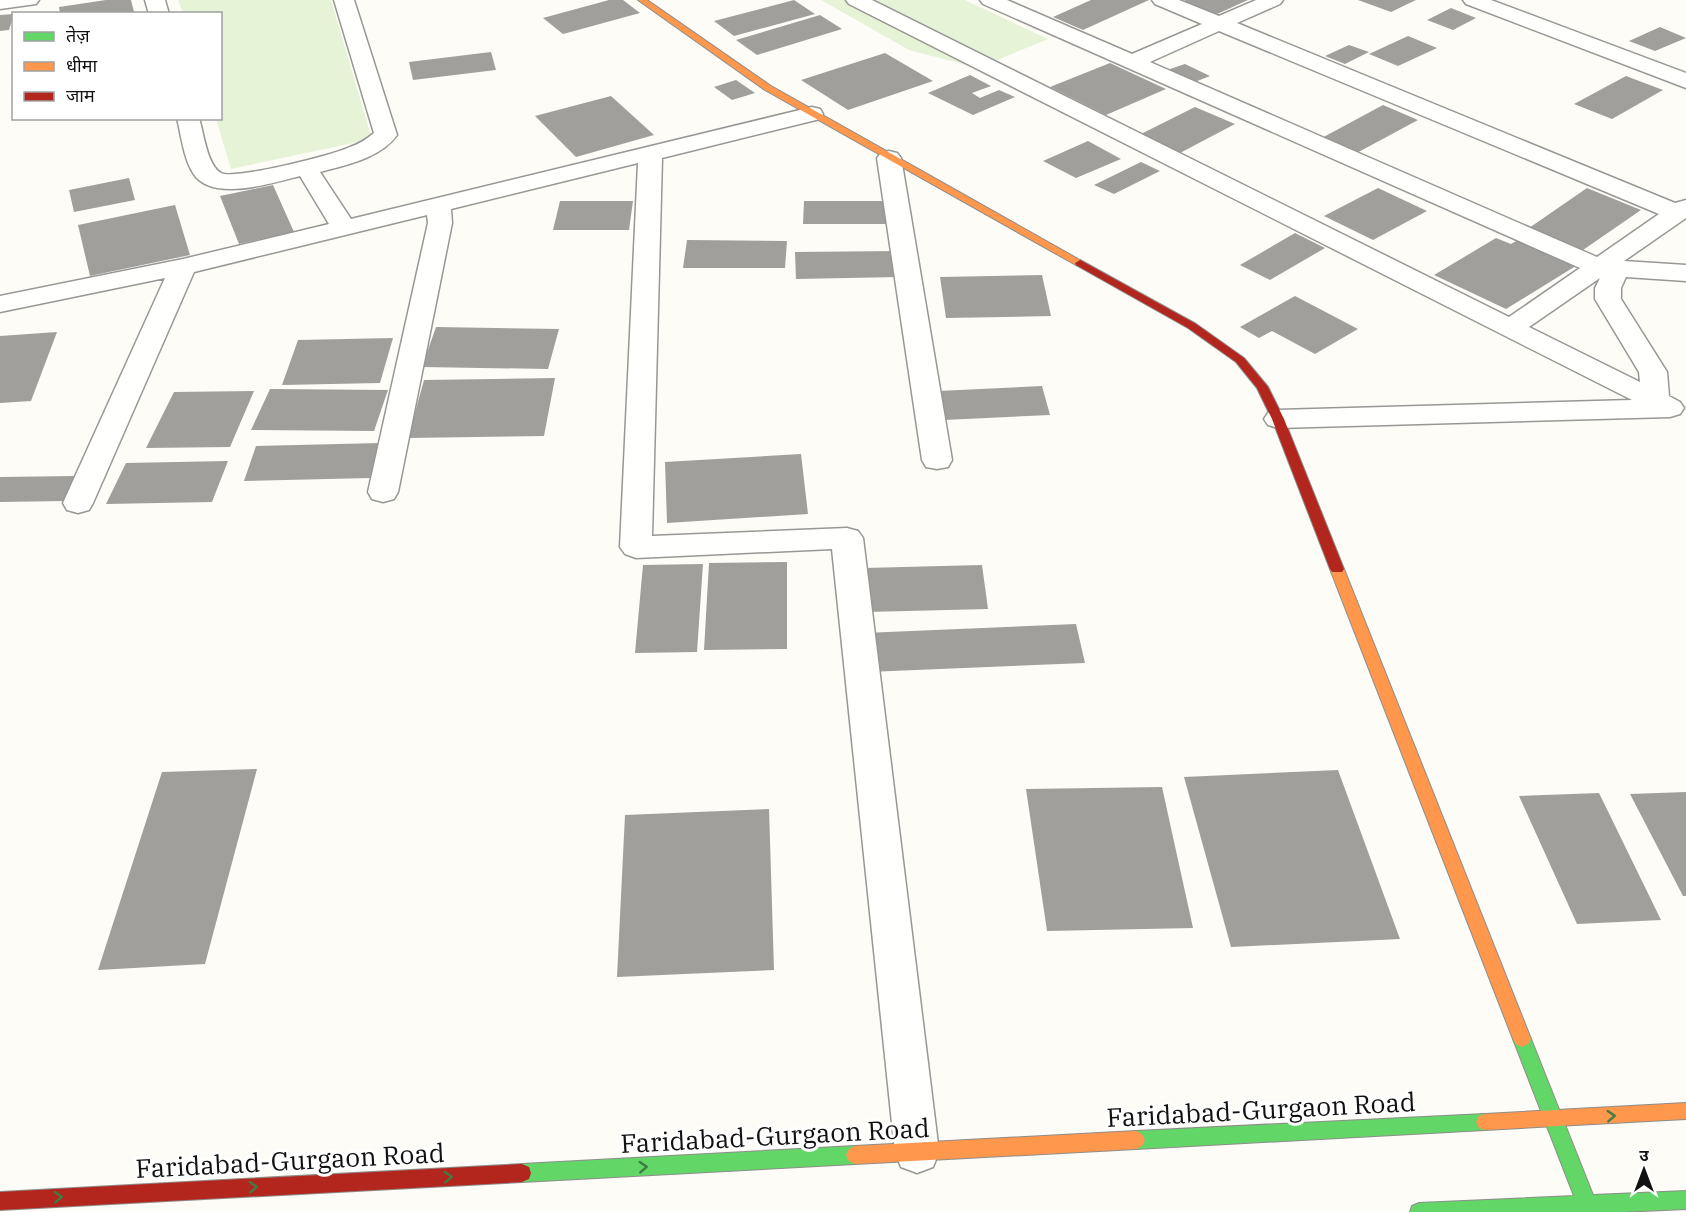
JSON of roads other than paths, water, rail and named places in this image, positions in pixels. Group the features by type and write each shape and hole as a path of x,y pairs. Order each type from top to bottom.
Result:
{"street":[{"path":"0,3 29,0"},
{"path":"189,120 203,171 218,182 235,182 347,157 368,150 386,135 344,0"},
{"path":"642,0 768,88 889,158 1192,326 1240,360 1262,387 1278,419 1587,1204"},
{"path":"855,0 1510,328 1670,405"},
{"path":"990,0 1608,268 1686,273"},
{"path":"1162,0 1681,210 1608,268 1510,328"},
{"path":"1132,62 1273,0"},
{"path":"1473,0 1686,81"},
{"path":"0,304 183,267 812,114"},
{"path":"651,153 636,547 847,538 917,1152"},
{"path":"889,158 937,460"},
{"path":"305,166 344,228"},
{"path":"383,492 440,223 439,205"},
{"path":"78,503 183,267"},
{"path":"1608,268 1608,299 1653,372 1670,405"},
{"path":"1278,419 1670,405"},
{"name":"Faridabad-Gurgaon Road","path":"0,1201 1686,1111"},
{"path":"1419,1212 1686,1200"}]}
